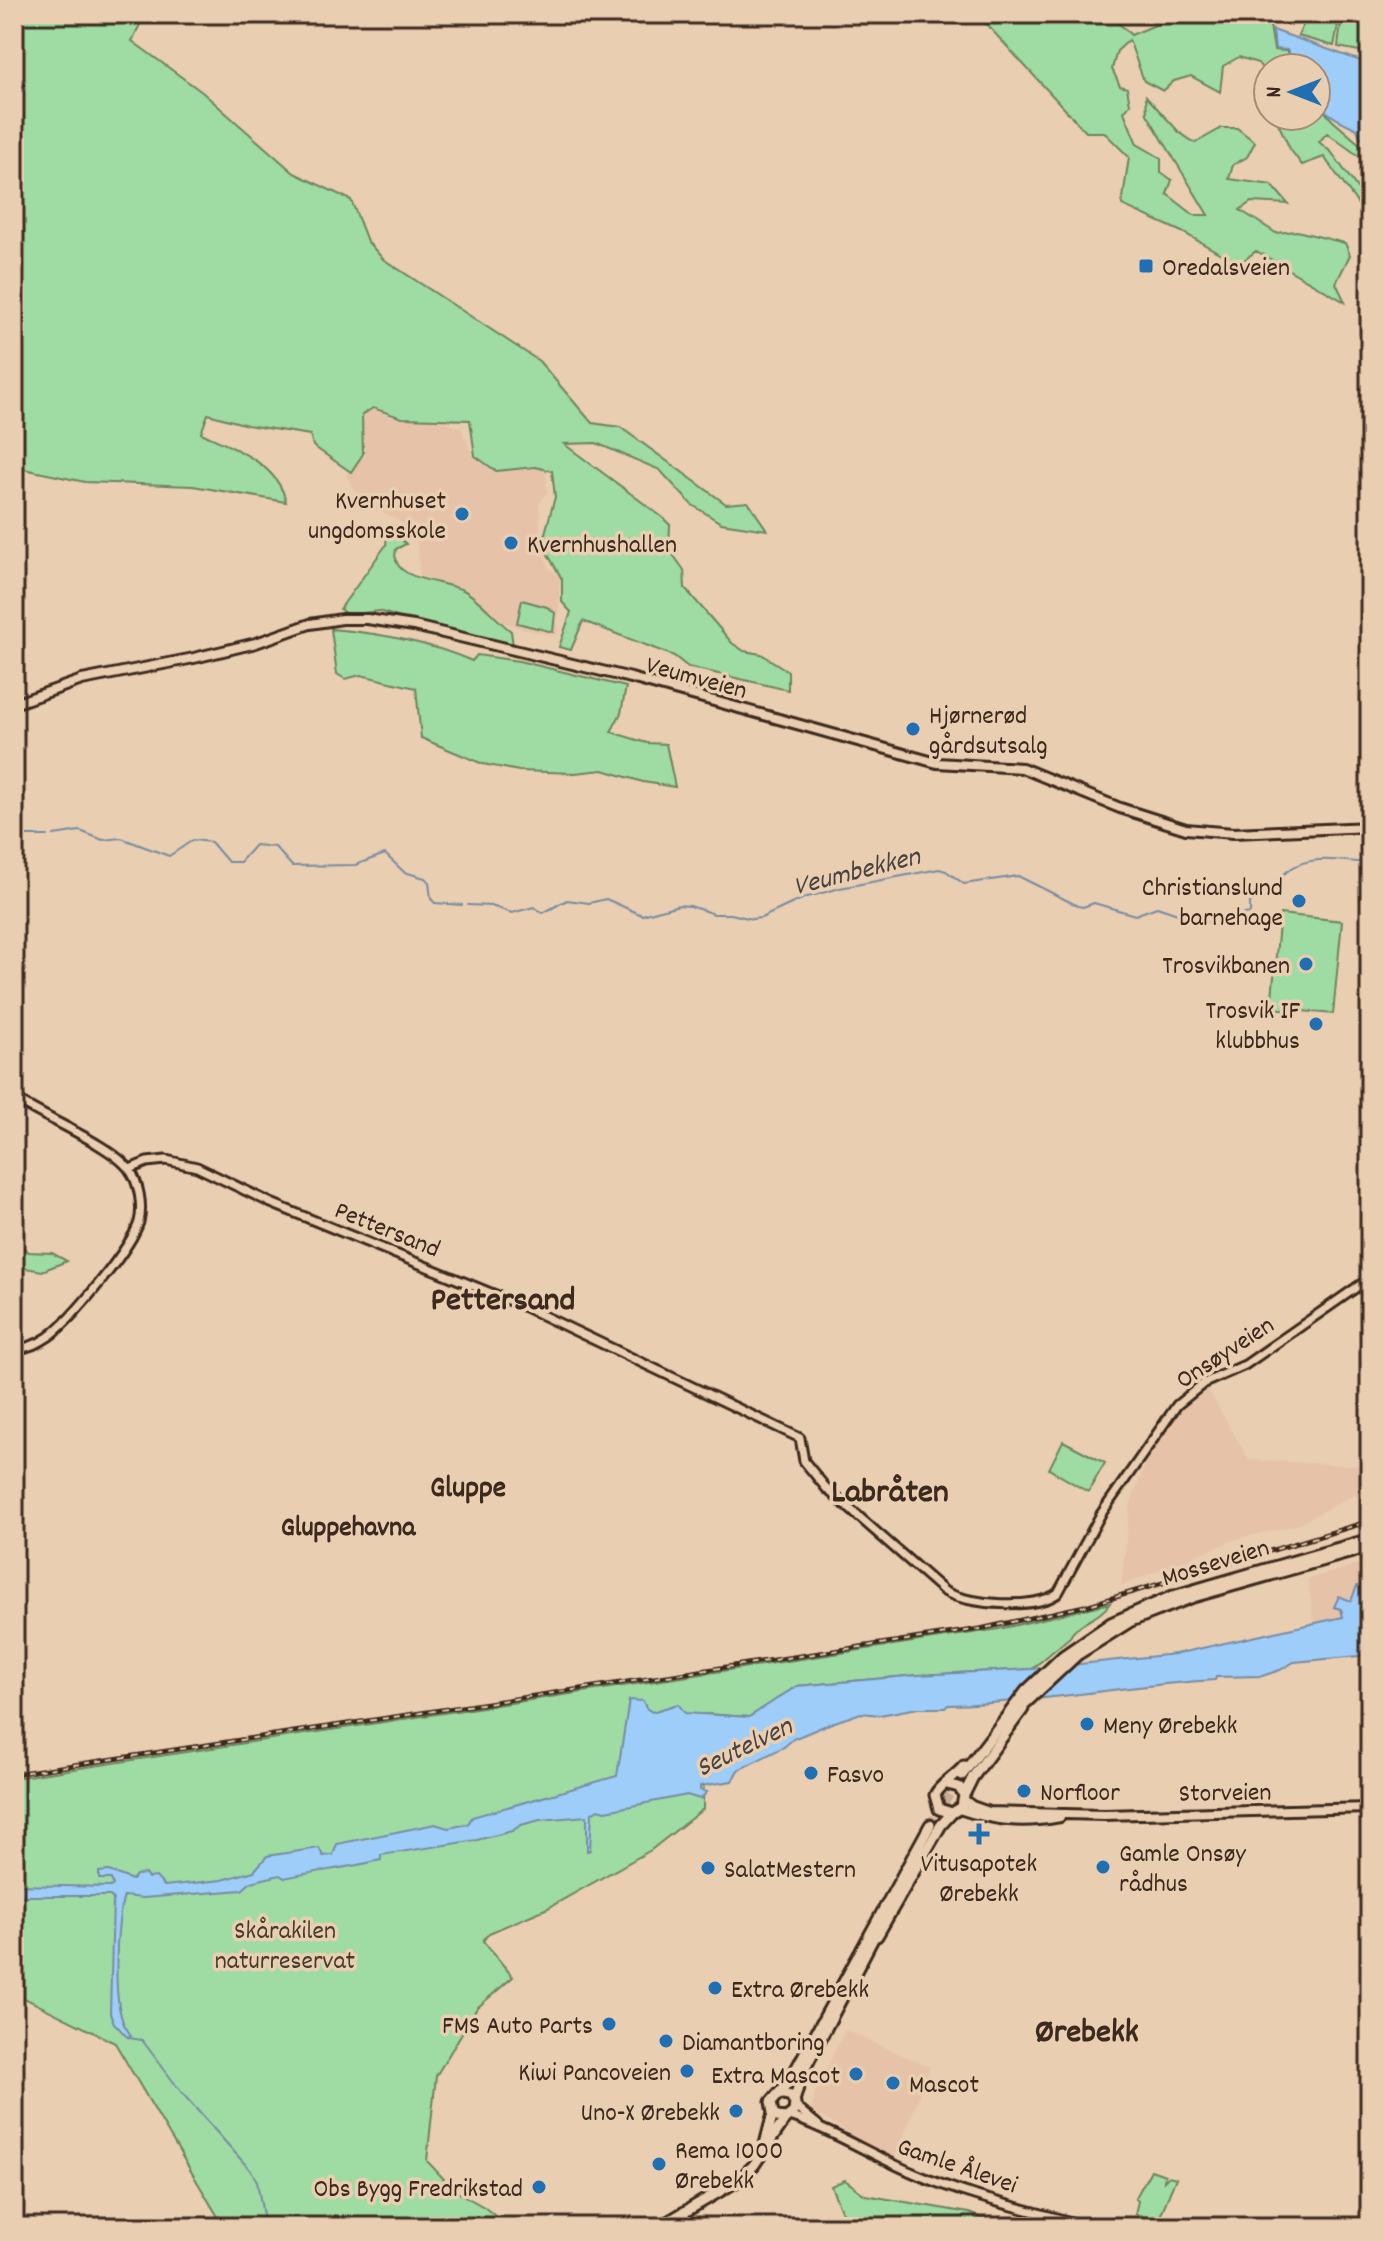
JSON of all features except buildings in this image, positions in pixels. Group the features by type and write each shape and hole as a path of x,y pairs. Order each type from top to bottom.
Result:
{"highway":[{"name":"Mosseveien","path":"1083,1645 1121,1618 1159,1601 1370,1539"},
{"name":"Mosseveien","path":"1083,1645 1165,1607 1370,1547"},
{"path":"763,2151 773,2113 771,2102 781,2093 865,1939 935,1801 937,1790 947,1784 1028,1696 1083,1645"},
{"path":"964,1777 1008,1718"},
{"path":"867,1952 941,1825 960,1804 1008,1718"},
{"path":"947,1784 959,1787 960,1804"},
{"path":"935,1801 941,1810 960,1804"},
{"path":"659,2227 739,2180 788,2117 795,2104 802,2074 932,1826 865,1939"},
{"path":"781,2093 787,2093 795,2104"},
{"path":"773,2113 788,2117"}],"main road":[{"name":"Veumveien","path":"14,704 82,680 256,643 310,624 367,619 414,626 631,678 937,763 1022,768 1120,808 1186,829 1241,833 1370,827"},
{"name":"Storveien","path":"960,1804 983,1818 1009,1822 1081,1815 1370,1808"}],"street":[{"path":"14,1098 114,1155 130,1169 141,1213 129,1243 55,1332 31,1346 14,1350"},
{"name":"Pettersand","path":"130,1169 147,1162 166,1160 197,1167 271,1203 525,1307 800,1438 804,1461 826,1488 944,1591"},
{"name":"Onsøyveien","path":"944,1591 962,1598 989,1601 1033,1603 1051,1598 1066,1582 1101,1514 1125,1483 1165,1419 1194,1389 1245,1365 1370,1278"},
{"name":"Gamle Ålevei","path":"795,2104 819,2126"},
{"name":"Gamle Ålevei","path":"788,2117 819,2126 918,2176 1088,2227"}],"shaded area":[{"name":"Kvernhuset ungdomsskole","path":"362,406 398,419 441,421 461,427 473,457 495,472 546,470 547,492 539,504 541,549 550,569 560,576 557,635 525,630 495,619 465,590 420,578 417,542 410,528 372,506 356,492 346,475 365,455 364,429 358,420"},
{"path":"1206,1386 1249,1460 1370,1466 1370,1493 1349,1497 1297,1525 1237,1539 1121,1586 1130,1506 1149,1454 1177,1411"},
{"path":"1370,1561 1370,1591 1357,1586 1351,1602 1341,1609 1343,1617 1314,1624 1308,1579"},
{"path":"845,2030 930,2067 894,2161 812,2111 815,2092"}],"green space":[{"path":"14,14 166,14 142,20 132,41 202,92 294,173 351,200 367,241 383,259 539,361 592,423 620,427 726,504 748,502 767,530 721,523 691,504 660,470 596,443 564,444 670,525 669,549 684,570 685,588 732,643 744,651 761,654 788,671 788,690 688,667 674,656 583,621 571,650 559,647 571,612 562,602 562,579 542,544 555,497 552,471 535,467 496,471 475,456 470,420 402,418 373,408 362,415 363,454 351,472 313,446 310,435 247,425 208,414 201,433 240,451 264,467 281,488 286,502 193,486 85,482 14,467"},
{"path":"977,14 1109,14 1131,35 1165,21 1230,14 1249,14 1269,24 1261,14 1273,14 1270,25 1274,50 1287,52 1252,52 1252,61 1239,57 1223,66 1220,92 1191,76 1174,81 1163,91 1144,81 1129,40 1117,51 1112,69 1120,86 1127,88 1130,104 1124,112 1137,144 1161,158 1161,172 1172,180 1167,194 1194,215 1208,215 1147,114 1146,96 1179,132 1195,143 1222,128 1237,128 1255,142 1247,157 1233,165 1229,179 1272,185 1288,204 1251,202 1240,210 1276,233 1297,231 1345,243 1350,255 1336,283 1345,302 1256,251 1239,264 1182,232 1122,205 1129,157 1104,132 1086,132"},
{"path":"1308,14 1340,14 1334,46 1298,36"},
{"path":"1342,14 1370,14 1370,53 1338,47"},
{"path":"1332,120 1370,153 1367,162 1327,133 1319,142 1332,153 1370,206 1370,221 1324,157 1302,165 1282,132 1332,132"},
{"path":"393,531 406,544 396,549 400,568 419,578 469,593 511,631 513,646 379,611 347,615 340,609 386,545 387,534"},
{"path":"522,600 547,607 555,613 553,632 517,623"},
{"path":"331,629 403,639 472,661 477,655 519,661 626,687 621,713 611,732 647,743 666,744 675,787 643,782 603,770 575,773 519,771 483,764 421,738 416,688 361,675 345,679 337,674"},
{"name":"Trosvikbanen","path":"1280,914 1342,921 1333,1014 1271,1008"},
{"path":"14,1233 16,1242 29,1252 52,1253 67,1261 42,1271 14,1266"},
{"path":"1063,1441 1105,1463 1088,1492 1049,1469"},
{"name":"Skårakilen naturreservat","path":"1110,1603 1032,1669 797,1686 750,1717 705,1714 703,1809 651,1850 548,1908 489,1933 483,1941 513,1977 477,2008 436,2076 427,2161 454,2190 484,2207 509,2227 224,2227 115,2043 14,1993 14,1778 999,1629"},
{"path":"1151,2170 1165,2175 1164,2181 1169,2176 1176,2178 1158,2221 1174,2227 1153,2227 1150,2218 1135,2214 1138,2201 1135,2199"},
{"path":"845,2180 865,2195 969,2213 1004,2227 848,2227 831,2186"}],"water":[{"path":"1273,30 1370,62 1370,141 1360,137 1357,129 1332,116 1332,52 1275,49"},
{"name":"Seutelven","path":"1357,1586 1370,1591 1370,1655 1294,1662 1262,1676 1216,1677 1215,1680 948,1705 945,1708 918,1708 880,1715 861,1713 793,1739 784,1747 738,1770 732,1781 700,1786 700,1790 707,1792 700,1799 687,1795 606,1811 598,1809 592,1813 590,1850 587,1851 587,1816 540,1820 477,1840 381,1855 381,1860 284,1878 280,1875 251,1882 242,1890 143,1898 124,1896 119,1922 117,1975 119,2007 131,2036 127,2037 110,2014 113,1899 110,1896 14,1896 14,1885 110,1887 113,1885 111,1879 99,1879 99,1872 109,1871 132,1880 136,1875 156,1877 164,1886 222,1880 254,1871 267,1856 319,1848 323,1856 333,1855 337,1844 435,1824 448,1828 468,1824 472,1817 617,1776 629,1700 643,1701 652,1712 678,1704 685,1713 749,1717 797,1686 1032,1669 1175,1654 1343,1617 1341,1609 1334,1607 1339,1596 1351,1601"}],"waterway":[{"path":"14,830 17,836 48,836"},
{"path":"54,835 80,831 103,840 121,838 169,856 193,840 211,842 228,862 240,862 255,845 275,847 292,866 355,865 385,854 404,872 425,878 435,903 462,905"},
{"name":"Veumbekken","path":"468,905 491,906 512,913 534,907 543,913 567,900 589,903 606,899 642,915 679,905 752,919 761,918 804,898 840,888 939,869 964,884 1018,876 1078,906 1094,903 1135,915 1157,907 1204,923 1250,913 1250,902 1298,865 1317,860 1370,863"},
{"path":"129,2038 142,2040 182,2093 252,2172 257,2181 265,2227"}],"tunnel":[{"path":"930,1825 962,1775"}],"railway":[{"path":"14,1774 980,1629 1089,1605 1370,1521"}],"place":[{"name":"Oredalsveien","path":"1146,266"},
{"name":"Kvernhuset ungdomsskole","path":"462,514"},
{"name":"Kvernhushallen","path":"511,543"},
{"name":"Hjørnerød gårdsutsalg","path":"913,729"},
{"name":"Christianslund barnehage","path":"1299,901"},
{"name":"Trosvikbanen","path":"1306,964"},
{"name":"Trosvik IF klubbhus","path":"1316,1024"},
{"name":"Meny Ørebekk","path":"1087,1724"},
{"name":"Fasvo","path":"811,1773"},
{"name":"Norfloor","path":"1024,1791"},
{"name":"Vitusapotek Ørebekk","path":"979,1834"},
{"name":"Gamle Onsøy rådhus","path":"1103,1867"},
{"name":"SalatMestern","path":"708,1868"},
{"name":"Extra Ørebekk","path":"715,1988"},
{"name":"FMS Auto Parts","path":"609,2024"},
{"name":"Diamantboring","path":"666,2041"},
{"name":"Kiwi Pancoveien","path":"687,2071"},
{"name":"Extra Mascot","path":"856,2074"},
{"name":"Mascot","path":"893,2083"},
{"name":"Uno-X Ørebekk","path":"736,2111"},
{"name":"Rema 1000 Ørebekk","path":"659,2164"},
{"name":"Obs Bygg Fredrikstad","path":"539,2187"}],"district":[{"name":"Pettersand","path":"503,1297"},
{"name":"Gluppe","path":"468,1486"},
{"name":"Labråten","path":"890,1489"},
{"name":"Gluppehavna","path":"348,1525"},
{"name":"Ørebekk","path":"1087,2029"}]}
